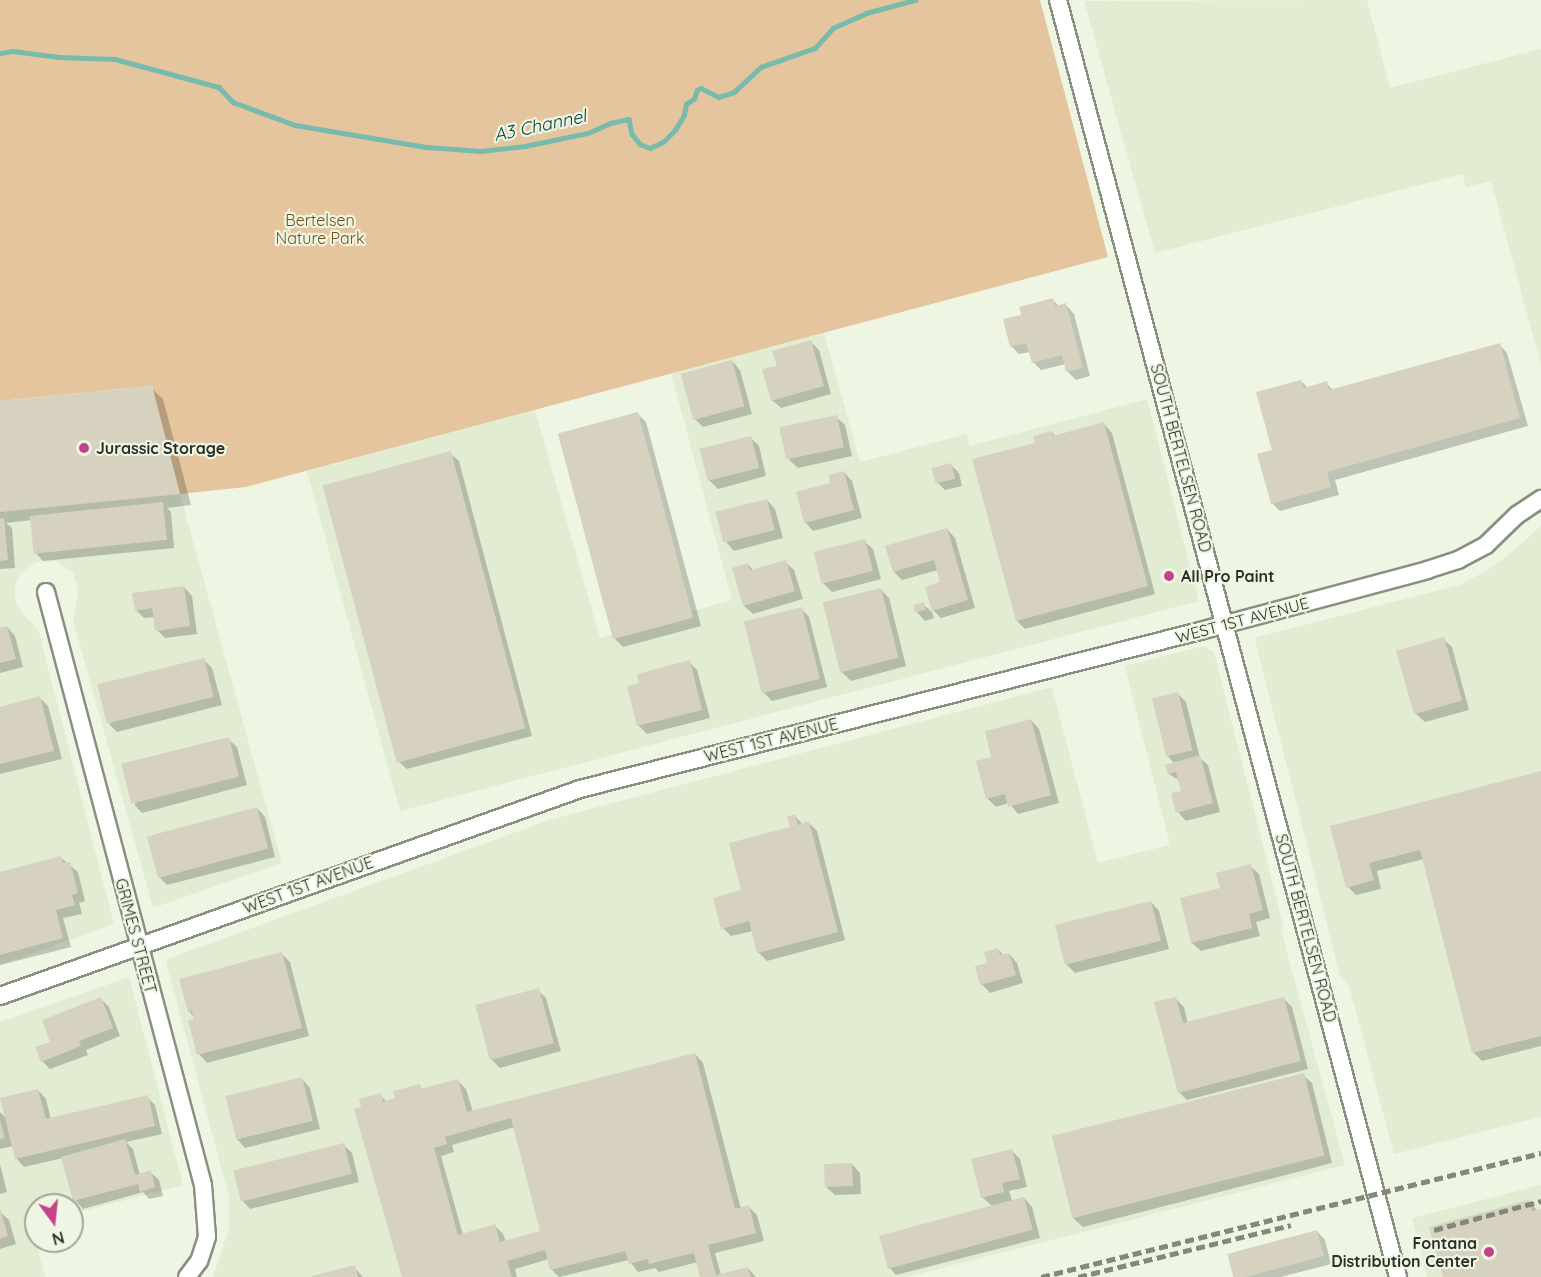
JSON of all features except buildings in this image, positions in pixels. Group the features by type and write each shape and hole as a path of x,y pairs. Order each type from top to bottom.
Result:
{"street":[{"name":"SOUTH BERTELSEN ROAD","path":"1058,0 1398,1277"},
{"name":"WEST 1ST AVENUE","path":"0,996 580,789 1226,624 1458,560 1486,545 1517,515 1541,499"},
{"name":"GRIMES STREET","path":"46,592 203,1185 207,1237 199,1261 188,1277"}],"shaded area":[{"path":"1367,0 1390,88 1541,49 1541,365 1491,181 1466,187 1462,174 1155,253 1084,1"},
{"path":"824,333 860,462 966,434 970,446 1147,399 1199,601 400,811 307,471 535,410 600,638 613,634 602,596 675,576 685,613 732,600 671,373"},
{"path":"180,494 282,863 153,908 73,620 78,595 73,573 57,561 36,562 19,575 15,587 15,600 22,613 38,629 114,924 0,965 0,512"},
{"path":"1541,526 1541,1117 1394,1154 1349,986 1340,976 1255,640 1257,637 1459,585 1486,571 1511,553"},
{"path":"1203,646 1214,652 1284,929 1281,930 1345,1165 907,1277 213,1277 229,1229 229,1197 167,959 552,819 1052,687 1098,863 1170,845 1125,666"},
{"path":"129,977 183,1185 84,1211 84,1193 24,1193 24,1253 39,1253 45,1277 0,1277 0,1022"},
{"name":"Fontana Distribution Center","path":"1541,1185 1541,1277 1427,1277 1412,1218"}],"green space":[{"name":"Bertelsen Nature Park","path":"0,0 1040,0 1108,257 246,487 180,494 152,386 0,401"}],"waterway":[{"name":"A3 Channel","path":"0,53 13,51 59,57 115,59 219,87 233,102 295,125 427,147 481,151 525,146 588,133 610,123 629,119 632,134 640,144 650,148 663,142 675,130 684,115 686,104 694,99 697,90 701,88 719,97 734,92 761,67 815,48 833,28 866,13 915,0"}],"railway":[{"path":"1041,1277 1541,1153"},
{"path":"1434,1230 1541,1201"},
{"path":"1078,1277 1291,1225"}],"place":[{"name":"Jurassic Storage","path":"84,448"},
{"name":"All Pro Paint","path":"1169,576"},
{"name":"Fontana Distribution Center","path":"1489,1252"}]}
